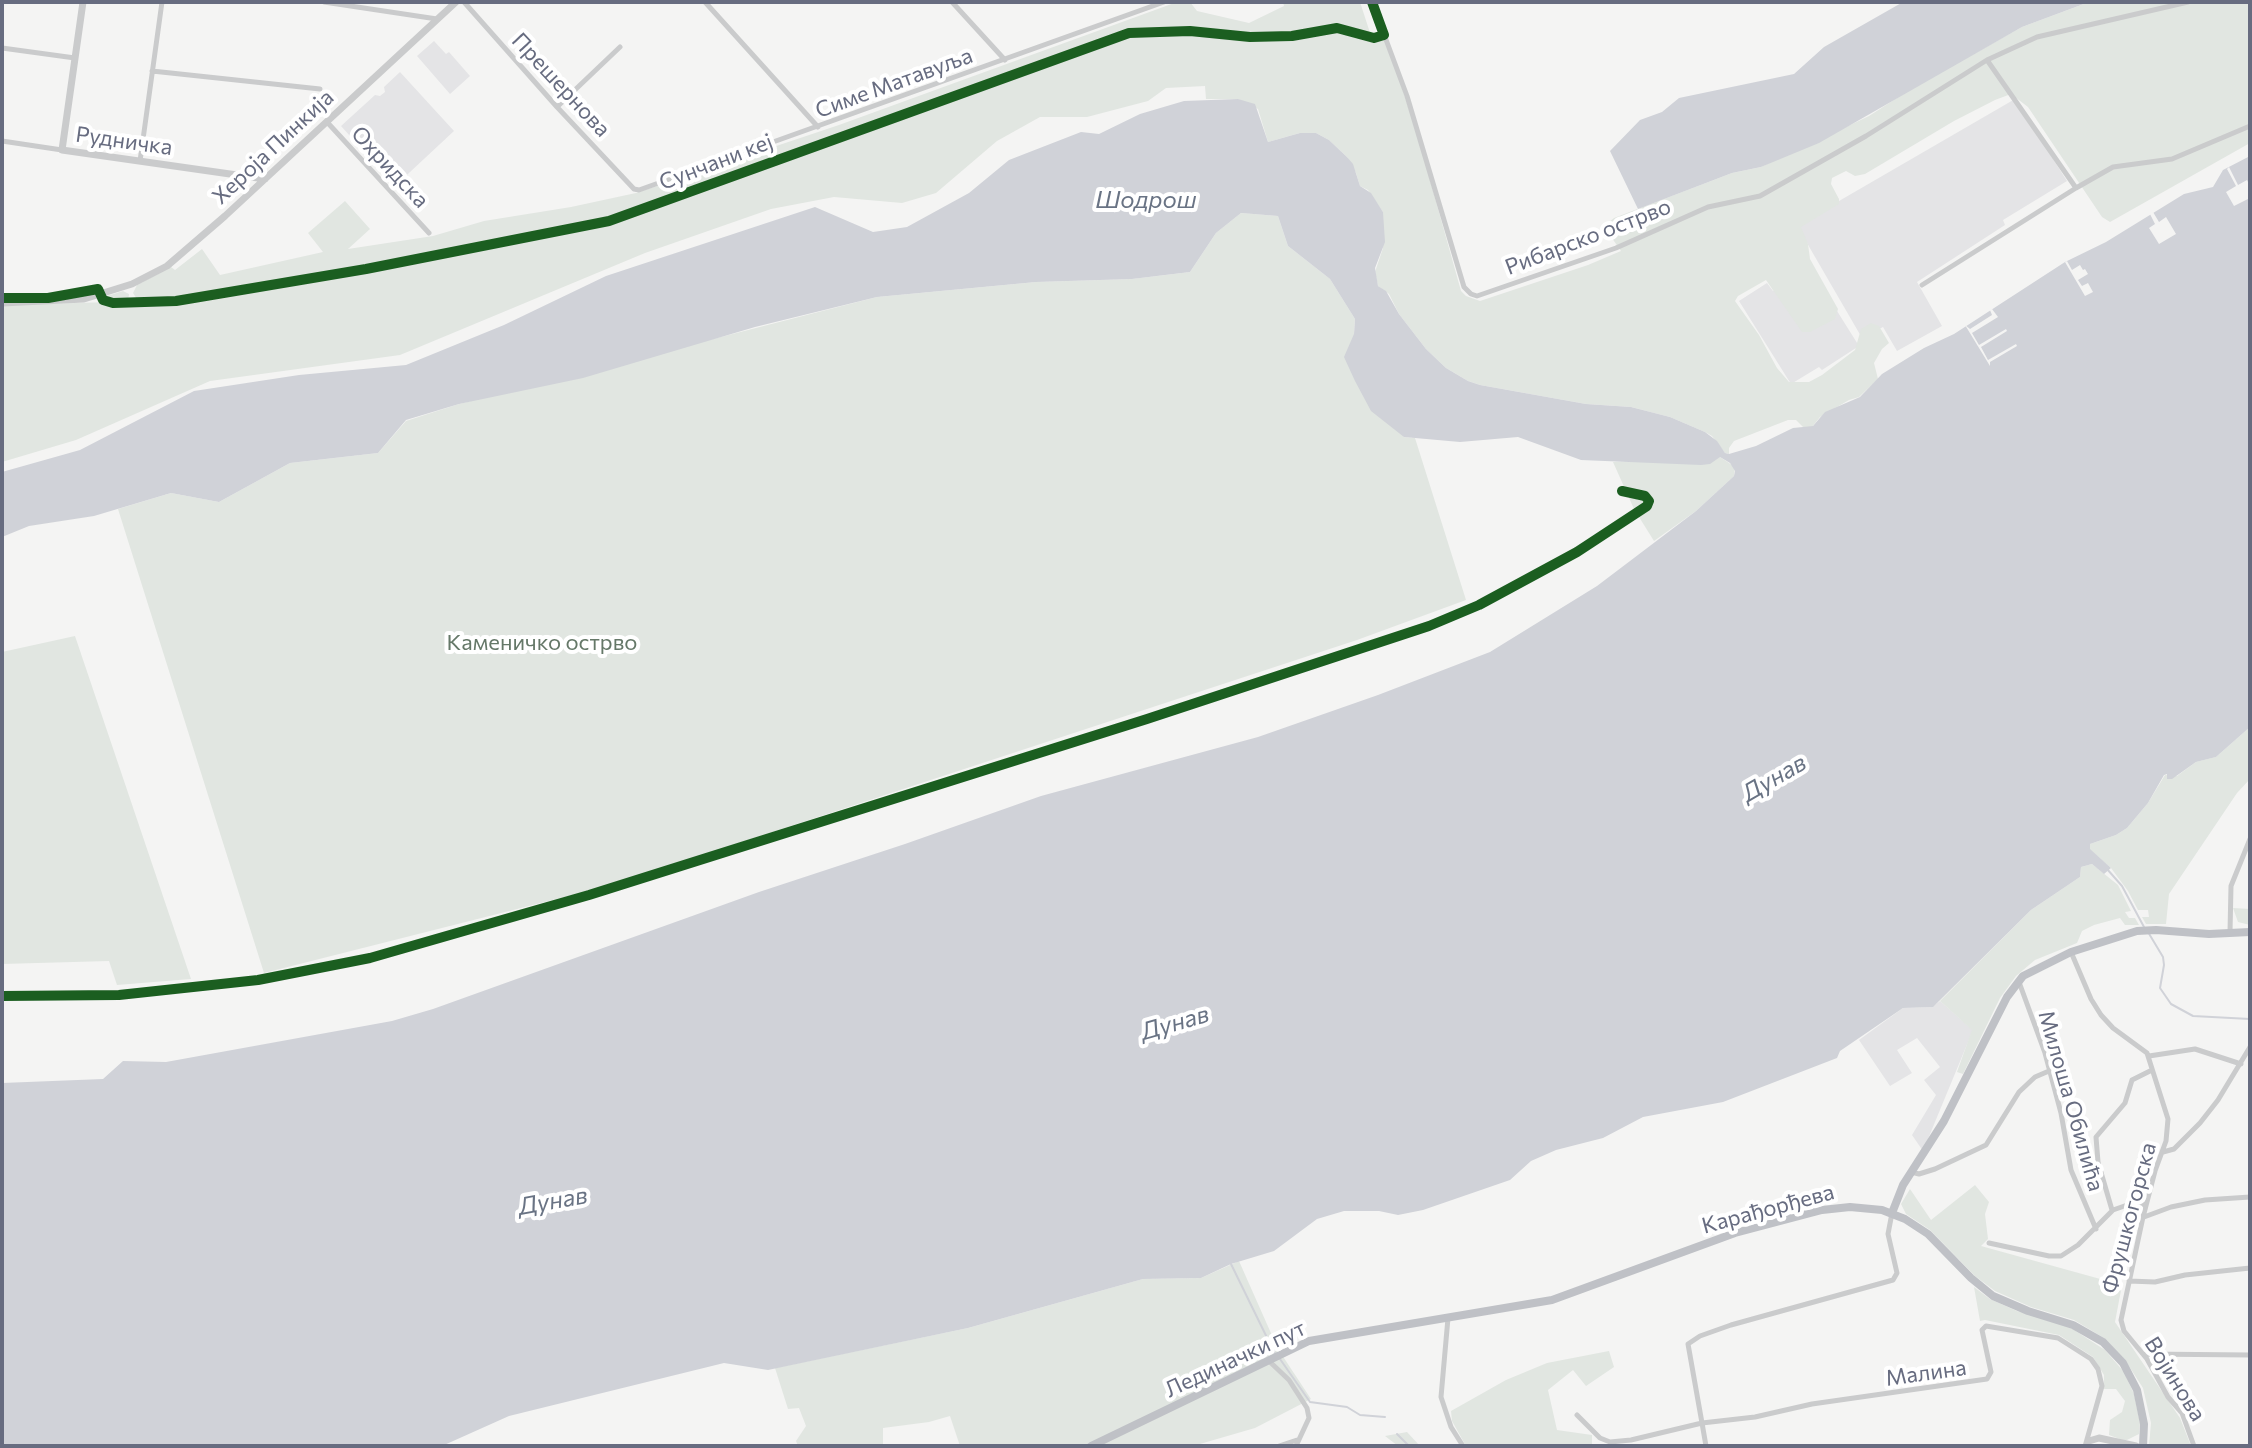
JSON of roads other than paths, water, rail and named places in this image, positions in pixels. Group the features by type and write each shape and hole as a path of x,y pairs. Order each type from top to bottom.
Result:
{"main road":[{"path":"2143,1446 2144,1424 2137,1390 2132,1377 2112,1350 2073,1325 1993,1296 1928,1234 1892,1213 1911,1172 1944,1121 2018,981 2047,962 2071,952 2145,930 2206,934 2250,932"},
{"name":"Карађорђева","path":"1448,1318 1552,1300 1722,1238 1814,1212 1850,1207 1892,1213"},
{"name":"Лединачки пут","path":"1091,1446 1309,1341 1448,1318"}],"street":[{"path":"62,150 83,2"},
{"path":"140,161 162,2"},
{"path":"324,2 438,19"},
{"name":"Хероја Пинкија","path":"2,303 63,302 100,295 132,284 167,266 456,2"},
{"name":"Прешернова","path":"464,2 634,189"},
{"path":"705,2 818,127"},
{"path":"952,2 1005,60"},
{"name":"Симе Матавуља","path":"634,189 648,189 1164,2"},
{"name":"Рибарско острво","path":"1372,2 1404,86 1464,287 1477,296 1616,248 1708,207 1760,196 1866,136 1987,60 2037,37 2188,2"},
{"path":"557,107 620,47"},
{"path":"2,48 75,58"},
{"path":"1987,60 2076,188"},
{"path":"152,71 320,89"},
{"name":"Охридска","path":"327,122 429,233"},
{"path":"1922,285 2113,167 2172,159 2250,126"},
{"name":"Рудничка","path":"2,141 265,179"},
{"path":"241,176 252,190"},
{"path":"2,996 119,995 258,980 370,958 604,891 1429,626 1479,605 1577,552 1647,506 1649,501 1645,496 1622,491"},
{"path":"2231,933 2231,886 2250,839"},
{"path":"2071,952 2101,1015 2113,1028 2144,1048 2149,1056 2195,1049 2241,1064"},
{"name":"Милоша Обилића","path":"2018,981 2061,1113 2071,1170 2096,1229"},
{"path":"2163,1152 2174,1149 2200,1123 2241,1064 2248,1060 2250,1047"},
{"name":"Фрушкогорска","path":"2124,1331 2122,1309 2168,1123 2149,1056"},
{"path":"2113,1210 2098,1162 2096,1137 2125,1103 2132,1080 2152,1070"},
{"path":"1911,1172 1925,1173 1984,1147 2022,1088 2049,1071"},
{"path":"2143,1217 2205,1200 2250,1197"},
{"path":"1989,1243 2056,1257 2070,1251 2113,1210 2128,1204 2146,1205"},
{"path":"1706,1446 1688,1344 1721,1328 1826,1296 1893,1280 1897,1273 1888,1234 1892,1213"},
{"path":"2129,1281 2155,1282 2185,1275 2250,1268"},
{"path":"1448,1318 1441,1397 1451,1427 1463,1446"},
{"name":"Малина","path":"1577,1415 1600,1438 1610,1442 1812,1404 1985,1380 1991,1373 1982,1331 1986,1326 2058,1338 2091,1359 2101,1375 2102,1386 2091,1429"},
{"name":"Војинова","path":"2124,1331 2182,1413 2194,1446"},
{"path":"2143,1354 2250,1355"},
{"path":"1271,1359 1289,1380 1307,1408 1309,1418 1297,1443 1279,1446"},
{"path":"2091,1429 2099,1438"},
{"path":"2086,1446 2091,1429"},
{"path":"2086,1446 2089,1441 2099,1438 2136,1446"}],"water":[{"path":"1903,2 2089,2 2022,27 1819,143 1761,167 1732,173 1638,209 1610,151 1640,120 1662,112 1679,98 1794,74 1824,47"},
{"path":"1238,99 1255,104 1268,142 1300,133 1316,133 1329,140 1353,164 1360,186 1371,193 1383,212 1385,242 1375,268 1378,286 1386,291 1426,349 1446,368 1480,385 1586,404 1631,407 1670,417 1705,432 1729,454 1756,446 1793,428 1813,426 1825,412 1860,397 1882,374 1924,348 1954,334 2065,262 2106,242 2184,194 2213,187 2223,170 2250,156 2250,727 2216,757 2196,762 2172,779 2164,775 2148,803 2127,828 2090,844 2090,849 2111,868 2104,874 2092,864 2081,867 2080,877 2031,910 1933,1007 1903,1008 1840,1051 1837,1058 1723,1102 1643,1117 1603,1138 1556,1150 1531,1161 1510,1180 1423,1210 1398,1215 1379,1211 1344,1211 1317,1219 1274,1251 1231,1264 1201,1278 1143,1279 968,1328 768,1370 724,1363 509,1416 442,1446 2,1446 2,1083 103,1079 123,1061 166,1062 392,1021 1041,796 1258,737 1378,695 1490,652 1597,586 1696,511 1734,476 1735,471 1730,463 1720,457 1710,464 1701,465 1581,460 1518,437 1460,442 1404,437 1371,411 1355,381 1344,357 1354,334 1355,319 1330,279 1288,246 1278,216 1241,213 1216,233 1190,272 877,297 755,327 583,378 459,404 406,420 378,453 290,463 219,502 171,493 94,516 29,526 2,537 2,472 80,450 194,391 299,375 406,365 504,325 606,276 815,207 873,232 907,227 969,193 1009,160 1081,132 1099,134 1140,114 1184,101"}],"waterway":[{"path":"2107,869 2122,886 2144,927"},
{"path":"2148,932 2163,957 2160,988 2171,1004 2193,1016 2250,1019"},
{"path":"1231,1264 1275,1354"},
{"path":"1280,1359 1310,1402 1347,1407 1360,1415 1385,1417"},
{"path":"1397,1434 1409,1446"}],"water label":[{"name":"Шодрош","path":"1146,200"},
{"name":"Дунав","path":"1774,778"},
{"name":"Дунав","path":"1175,1023"},
{"name":"Дунав","path":"553,1201"}],"park label":[{"name":"Каменичко острво","path":"542,643"}]}
